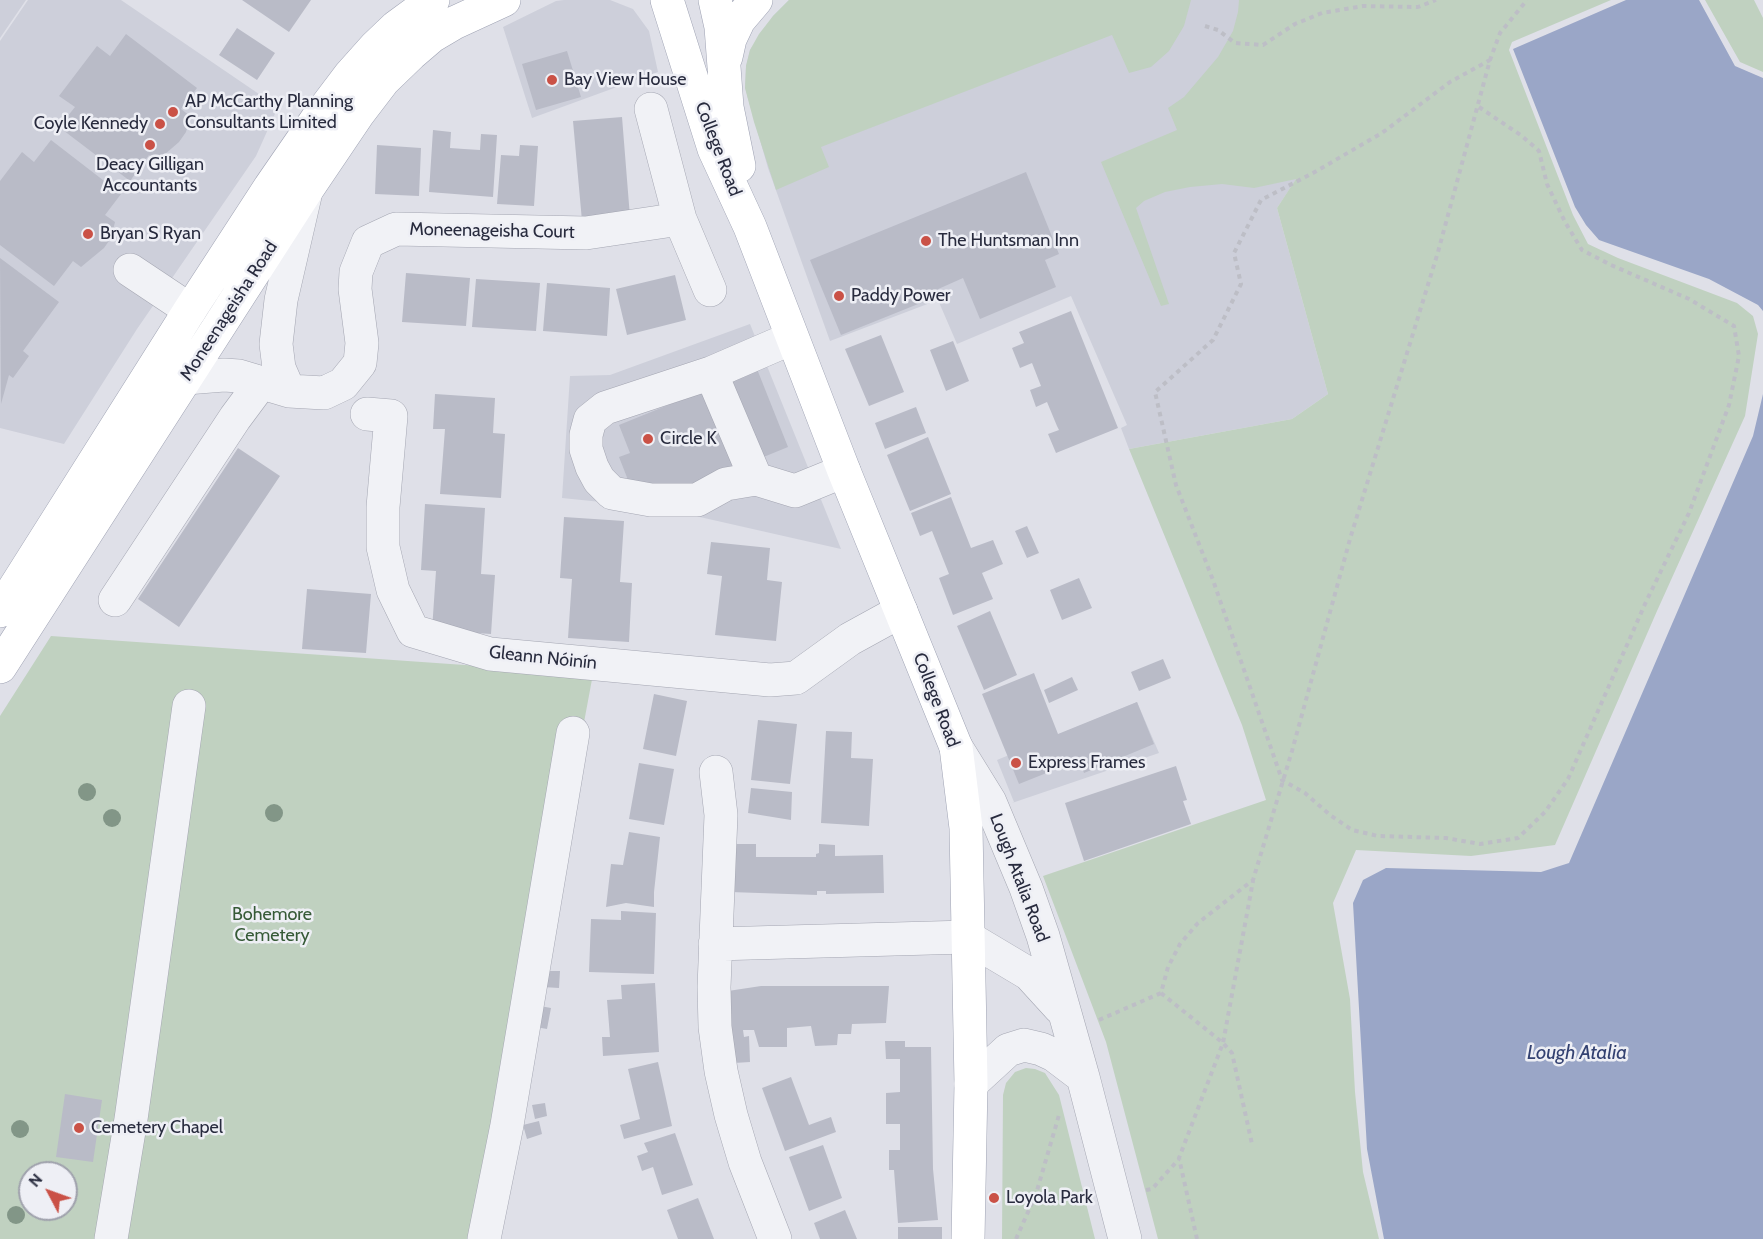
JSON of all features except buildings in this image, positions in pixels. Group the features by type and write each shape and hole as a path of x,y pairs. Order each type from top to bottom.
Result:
{"main road":[{"name":"Moneenageisha Road","path":"0,611 9,577 319,116 375,47 396,27 433,0"},
{"name":"Moneenageisha Road","path":"0,667 306,191 358,114 384,80 432,36 504,0"},
{"name":"College Road","path":"667,0 714,149 750,227 844,471 956,747 966,828 971,1084 968,1239"},
{"name":"College Road","path":"715,0 721,27 727,106 750,227"},
{"path":"723,70 730,39 739,20 756,0"}],"street":[{"path":"651,109 680,219 710,290"},
{"path":"115,600 235,418 275,387 279,368 276,344 278,322 306,191"},
{"name":"Moneenageisha Court","path":"186,378 239,376 275,387 324,393 343,384 360,363 362,344 355,289 356,272 368,242 396,229 585,233 680,219"},
{"path":"130,270 190,310"},
{"path":"792,338 711,373 605,408 590,420 586,435 586,449 592,466 599,480 612,493 651,500 697,500 726,484 756,479 795,491 844,471"},
{"path":"711,373 756,479"},
{"name":"Gleann Nóinín","path":"366,414 391,416 383,507 383,547 393,590 413,631 490,654 770,680 796,678 850,639 901,611"},
{"path":"111,1239 131,1119 189,706"},
{"path":"484,1239 507,1125 573,734"},
{"name":"Lough Atalia Road","path":"956,747 990,802 1043,936 1069,1024 1125,1239"},
{"path":"717,772 721,815 714,1007 721,1071 745,1162 775,1239"},
{"path":"715,944 967,938"},
{"name":"Lough Atalia Road","path":"967,938 1029,974 1069,1024"},
{"path":"971,1084 1008,1050 1024,1045 1054,1055 1083,1077"}],"path":[{"path":"1205,26 1218,30 1235,43 1263,45 1295,24 1322,13 1363,6 1418,7 1436,0"},
{"path":"1518,0 1526,1"},
{"path":"1137,1192 1152,1189 1179,1158 1223,1043 1253,880 1350,539 1438,252 1490,60 1500,33 1526,1"},
{"path":"1479,107 1522,136 1539,151 1547,184 1565,222 1582,250 1689,299 1734,326 1739,356 1729,405 1689,513 1645,604 1568,779 1545,812 1518,838 1480,844 1446,838 1378,836 1352,830 1330,815 1305,793 1282,780 1213,580 1176,484 1155,392 1213,339 1241,284 1234,254 1261,200 1382,133 1450,82 1490,60"},
{"path":"1161,993 1168,967 1180,944 1198,923 1253,880"},
{"path":"1069,1024 1161,993"},
{"path":"1161,993 1223,1043 1232,1053 1252,1144"},
{"path":"1016,1239 1036,1194 1059,1113 1063,1108"},
{"path":"1179,1158 1197,1239"}],"shaded area":[{"path":"0,0 26,0 0,38"},
{"path":"28,0 121,0 278,107 256,156 137,329 64,444 0,428 0,41"},
{"path":"610,0 633,9 649,31 658,72 532,118 503,27 556,1"},
{"path":"789,0 1241,0 1297,178 1277,208 1328,394 1292,419 1129,449 1121,428 1127,425 1071,296 957,344 938,300 830,341 768,168 745,88 746,66 750,50 773,16"},
{"path":"750,324 841,549 660,508 562,498 570,376 610,375"},
{"path":"1137,702 1159,753 1012,803 1014,802 997,760"}],"green space":[{"path":"789,0 1191,0 1184,26 1169,51 1151,67 1129,73 1112,35 821,147 829,167 776,190 745,88 746,66 750,50 759,34"},
{"path":"1239,0 1611,0 1512,42 1509,50 1573,215 1588,244 1618,258 1737,303 1753,316 1758,334 1745,416 1555,845 1471,856 1356,850 1333,903 1350,999 1355,1092 1363,1172 1379,1239 1158,1239 1106,1042 1043,876 1266,800 1242,725 1129,449 1292,419 1328,394 1277,208 1296,179 1254,188 1222,184 1190,187 1165,192 1144,201 1136,208 1169,304 1161,306 1101,162 1177,130 1168,108 1184,97 1218,57 1233,31"},
{"path":"1705,0 1754,0 1763,18 1763,72 1740,62"},
{"name":"Bohemore Cemetery","path":"51,636 593,674 563,835 496,1239 0,1239 0,716"},
{"path":"1026,1068 1045,1073 1059,1095 1095,1239 1002,1239 1003,1095 1006,1083 1015,1072"}],"water":[{"path":"1626,0 1699,0 1735,66 1763,78 1763,311 1758,305 1709,279 1599,240 1575,207 1513,49"},
{"name":"Lough Atalia","path":"1763,394 1763,1239 1384,1239 1367,1149 1353,903 1363,880 1386,868 1541,872 1569,863 1753,436"}],"place":[{"name":"Bay View House","path":"552,80"},
{"name":"AP McCarthy Planning Consultants Limited","path":"173,112"},
{"name":"Coyle Kennedy","path":"160,124"},
{"name":"Deacy Gilligan Accountants","path":"150,145"},
{"name":"Bryan S Ryan","path":"88,234"},
{"name":"The Huntsman Inn","path":"926,241"},
{"name":"Paddy Power","path":"839,296"},
{"name":"Circle K","path":"648,439"},
{"name":"Express Frames","path":"1016,763"},
{"name":"Cemetery Chapel","path":"79,1128"},
{"name":"Loyola Park","path":"994,1198"}]}
